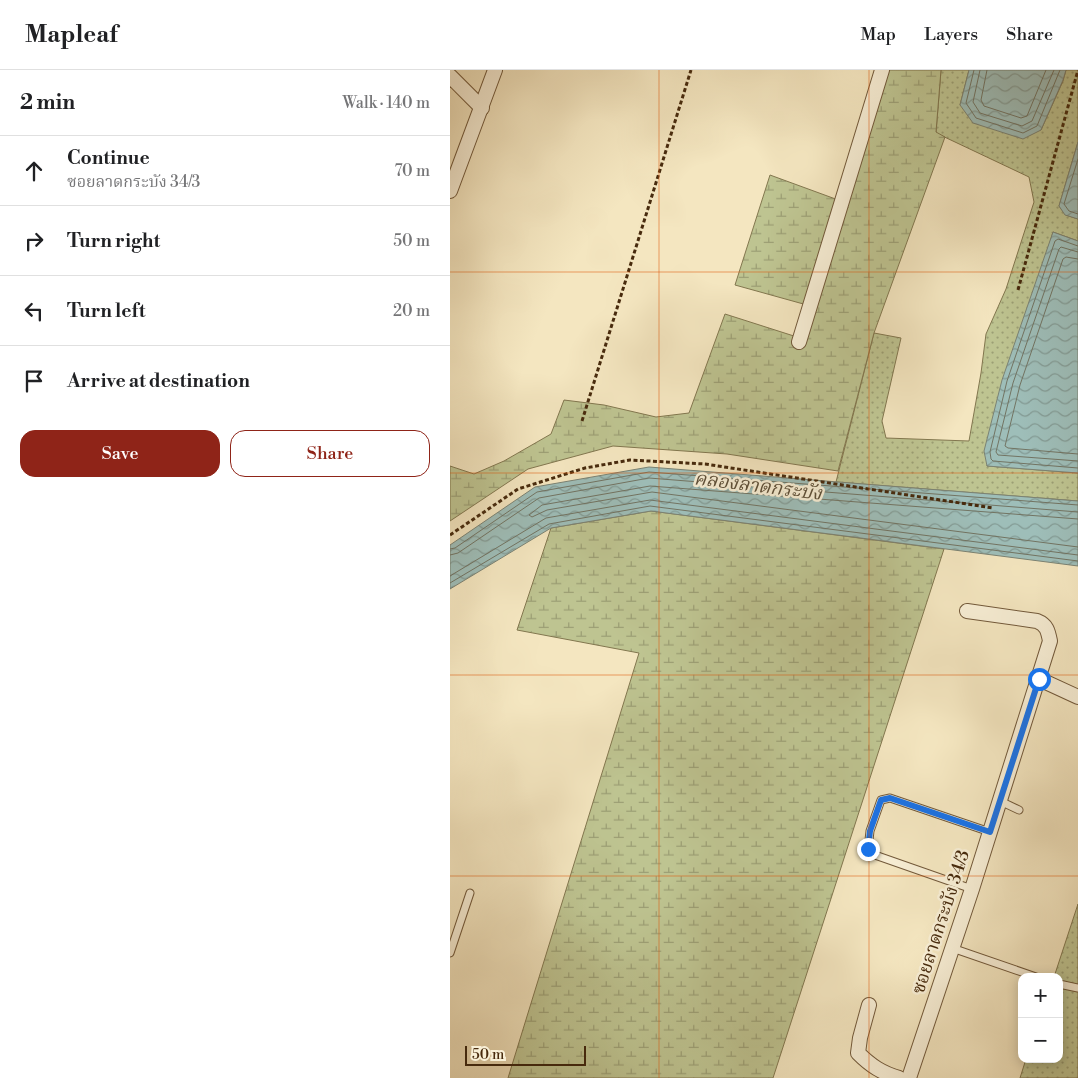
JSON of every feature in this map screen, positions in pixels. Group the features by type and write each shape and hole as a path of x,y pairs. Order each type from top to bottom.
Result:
{"street":[{"path":"450,191 495,70"},
{"path":"799,342 882,70"},
{"path":"450,76 482,108"},
{"name":"ซอยลาดกระบัง 34/3","path":"909,1078 972,889 1050,641 1046,626 1037,621 967,611"},
{"path":"1039,679 1078,697"},
{"path":"869,1005 858,1053 881,1072 900,1078"}],"lane":[{"path":"972,889 872,854 868,849 870,831 881,800 890,798 990,832"},
{"path":"1000,801 1019,810"},
{"path":"450,953 470,893"},
{"path":"952,948 1024,973"},
{"path":"1063,985 1078,988"}],"path":[{"path":"582,421 691,70"},
{"path":"1018,290 1078,70"},
{"path":"450,535 518,490 584,468 630,460 705,464 993,508"}],"green space":[{"path":"883,70 941,70 936,132 945,137 874,333 838,471 727,454 613,446 528,469 450,521 450,466 474,474 504,461 551,434 564,400 604,405 656,417 689,413 725,314 797,337 807,305 735,285 770,175 841,201"},
{"path":"941,70 969,70 960,105 1041,130 1066,70 1078,70 1078,142 1059,206 1066,215 1078,219 1078,241 1053,232 987,466 1078,473 1078,501 836,482 874,333 901,338 882,421 886,438 969,441 986,334 1006,289 1034,202 1029,177 936,133"},
{"path":"651,511 944,549 773,1078 508,1078 639,653 517,630 551,528"},
{"path":"1078,904 1078,1078 1020,1078 1025,1063 1063,1063 1063,973 1055,973"}],"water":[{"path":"969,70 1066,70 1041,130 1023,139 973,123 960,105"},
{"path":"1078,142 1078,219 1065,215 1059,206"},
{"path":"1053,232 1078,241 1078,473 987,466 984,451 1002,380"},
{"name":"คลองลาดกระบัง","path":"649,467 1078,501 1078,566 651,511 551,528 450,589 450,545 535,487"}],"route":[{"path":"868,849 870,831 881,800 885,798 890,798 990,832 1039,679"}]}
